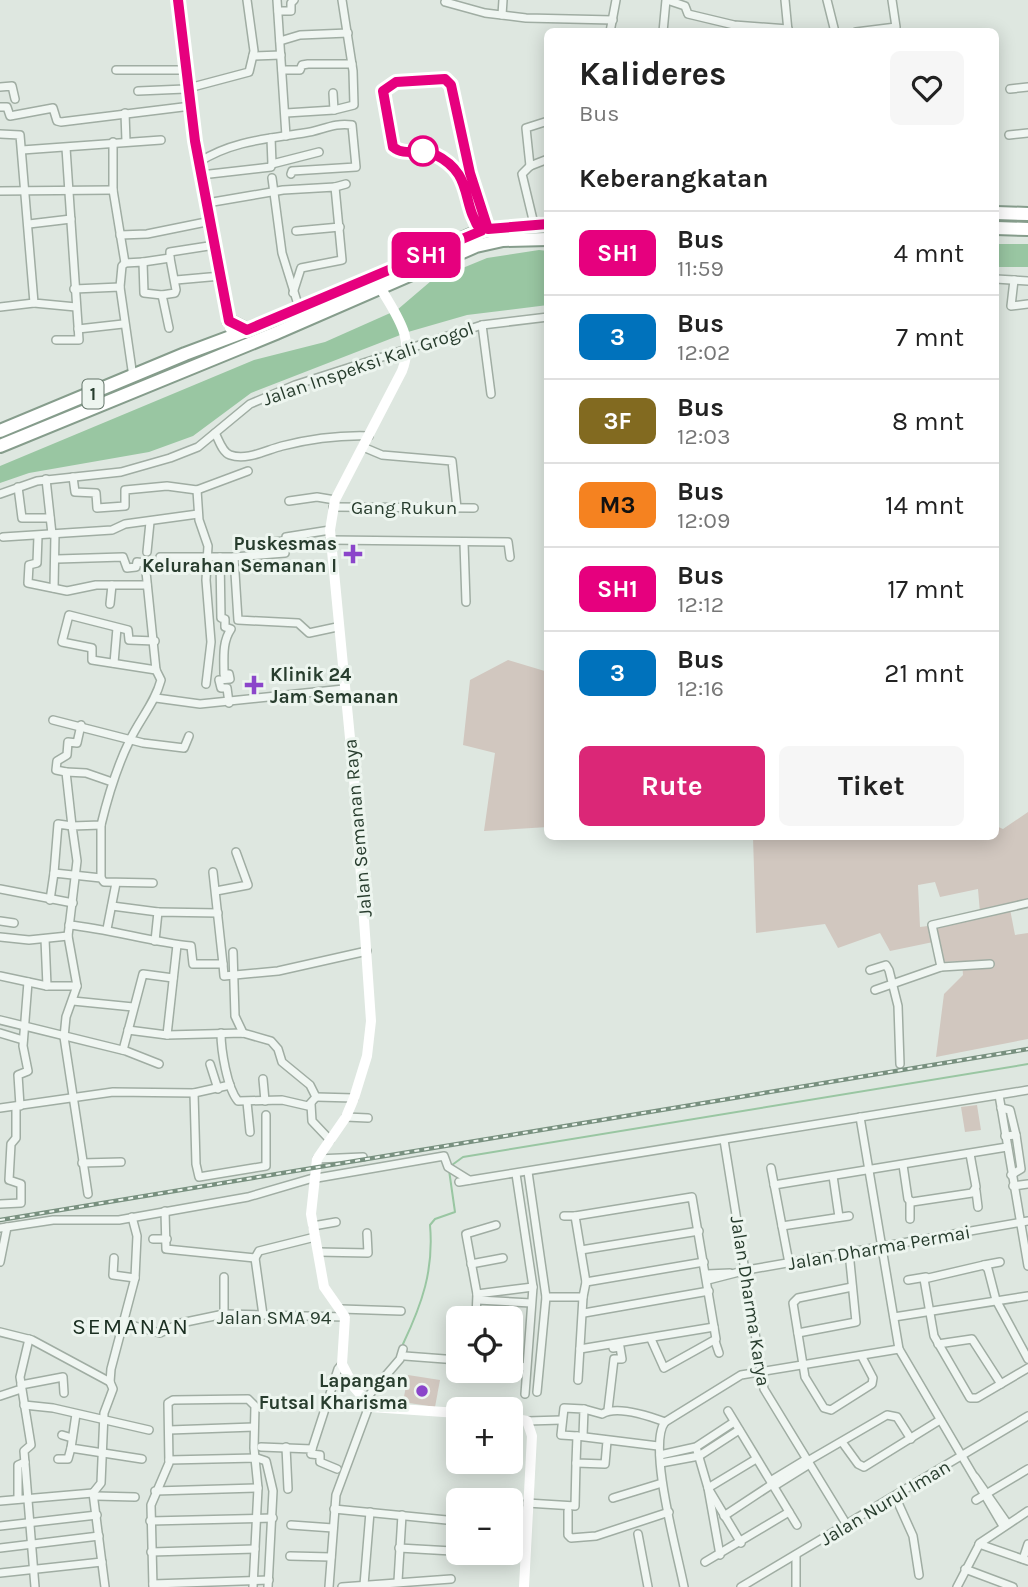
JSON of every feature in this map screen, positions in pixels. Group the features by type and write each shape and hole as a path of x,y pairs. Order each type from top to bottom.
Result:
{"highway":[{"path":"999,213 1020,214 1020,229 999,228"},
{"path":"163,379 167,374 226,345 230,329 247,330 300,310 484,232 544,224"},
{"path":"484,232 503,240"},
{"path":"476,246 484,232"},
{"name":"1","path":"0,446 476,246 503,240 544,239"},
{"name":"1","path":"0,431 133,378 186,354 195,343 230,329"},
{"path":"32,420 38,432"},
{"path":"17,425 23,438"}],"street":[{"path":"178,0 201,175 230,329"},
{"path":"138,91 188,87 249,72 253,56 247,0"},
{"path":"277,0 286,136"},
{"path":"278,11 291,11 291,3 294,0"},
{"path":"293,190 292,176 295,170 356,167 352,125 355,102 352,65 342,0"},
{"path":"446,0 485,13 612,20"},
{"path":"502,15 503,0"},
{"path":"611,28 615,0"},
{"path":"663,28 666,0 686,3 688,14 717,22 770,28"},
{"path":"785,0 788,28"},
{"path":"827,0 834,28"},
{"path":"888,28 896,27 892,0"},
{"path":"280,41 300,35 348,33"},
{"path":"253,56 281,55"},
{"path":"282,70 300,70 302,65 307,64 352,65"},
{"path":"116,70 187,70"},
{"path":"0,87 12,86 15,99"},
{"path":"1010,89 1028,87"},
{"path":"332,93 334,110"},
{"path":"0,107 6,107 10,116 53,108 57,121 61,122 191,106"},
{"path":"286,113 353,106"},
{"path":"125,113 125,141"},
{"path":"530,166 526,128 544,122"},
{"path":"199,162 242,142 341,124 352,125"},
{"path":"0,135 18,133 22,150 34,303"},
{"path":"1009,135 1028,133"},
{"path":"271,138 271,164"},
{"path":"22,150 161,140"},
{"path":"113,142 113,190 125,263 122,266 120,287 133,378"},
{"path":"56,340 79,340 66,148"},
{"path":"201,175 271,167 271,164 319,152"},
{"path":"534,224 523,176 530,166 544,161"},
{"path":"272,178 282,253 300,310"},
{"path":"206,203 273,194 283,190 346,184"},
{"path":"293,293 301,268 342,260 335,187"},
{"path":"0,191 113,190"},
{"path":"29,224 71,219"},
{"path":"120,235 148,234 211,221"},
{"path":"296,231 340,227"},
{"path":"143,262 144,293 175,293 176,280 170,252 215,245"},
{"path":"125,263 170,258"},
{"path":"176,280 221,276"},
{"path":"999,279 1028,281"},
{"path":"1014,280 1011,306 1028,304"},
{"path":"75,289 120,287"},
{"path":"380,287 405,335 409,351"},
{"path":"162,295 169,328"},
{"path":"0,307 34,303 76,307"},
{"name":"Jalan Inspeksi Kali Grogol","path":"0,494 46,479 121,472 160,461 192,450 242,409 262,398 482,325 544,317"},
{"path":"78,329 124,324"},
{"path":"482,325 491,394"},
{"name":"Jalan Semanan Raya","path":"343,1312 324,1287 313,1226 315,1178 317,1159 346,1117 354,1098 365,1061 370,1030 367,951 330,535 334,504 402,371 409,351"},
{"path":"215,433 225,453 232,456 253,455 282,446 338,436 369,436"},
{"path":"362,447 382,455 452,461 457,508"},
{"path":"73,477 75,492 96,493 97,508 125,506 125,490 167,486 197,491 248,471"},
{"path":"46,479 57,559 54,588"},
{"path":"18,487 22,518 50,518"},
{"path":"197,491 198,514 207,538 206,580 211,642 206,684"},
{"name":"Gang Rukun","path":"289,502 317,497 334,504 474,508"},
{"path":"3,537 52,536 112,530 125,524 198,514"},
{"path":"146,552 150,522"},
{"path":"286,562 288,535"},
{"path":"273,542 288,535 464,543 508,542 510,556"},
{"path":"38,536 37,563 29,565 28,582 67,592 111,585 147,585"},
{"path":"464,543 466,602"},
{"path":"160,557 234,557 285,553"},
{"path":"57,559 123,557 128,568 136,567 137,562 145,562 156,670 161,680 156,698 130,740 112,782 101,825 101,878 103,882 153,883"},
{"path":"219,557 221,618 225,619 225,626 231,629 226,637 224,652 224,674 229,674 230,679 219,680 221,688 227,688 229,703"},
{"path":"234,557 238,620 298,623 309,633 337,627"},
{"path":"110,604 111,585"},
{"path":"155,641 129,640 128,630 69,615 62,642 92,648 92,660 156,670"},
{"path":"114,663 117,628"},
{"path":"156,698 200,704 229,703 344,689"},
{"path":"53,720 81,725 130,740 184,748 189,736"},
{"path":"81,725 77,743 68,742 66,755 57,761 56,771 86,773 112,782"},
{"path":"66,772 77,861 68,936 77,986 66,1017 64,1037 88,1194"},
{"path":"50,900 58,824 101,825"},
{"path":"216,891 248,885 236,852"},
{"path":"213,872 223,945 223,975 278,971 367,951"},
{"path":"54,873 101,878"},
{"path":"107,929 116,883"},
{"path":"0,889 73,903"},
{"path":"941,967 932,925 1028,903"},
{"path":"112,906 158,912 218,913"},
{"path":"155,941 158,912"},
{"path":"0,921 14,923"},
{"path":"69,925 107,929 192,947 193,964 223,964"},
{"path":"0,937 45,939 68,936"},
{"path":"45,939 47,985"},
{"path":"167,1035 177,945"},
{"path":"233,952 234,1016 243,1033"},
{"path":"875,990 941,967 990,964"},
{"path":"870,970 886,965 893,984 898,1006 900,1065"},
{"path":"123,1050 143,974 173,978"},
{"path":"0,976 47,985 77,986"},
{"path":"0,1204 21,1203 20,1184 9,1180 11,1144 16,1138 18,1077 28,1071 23,1040 28,982"},
{"path":"73,1001 134,1007"},
{"path":"0,1020 123,1050 159,1064"},
{"path":"128,1030 167,1035 243,1033 274,1043 282,1062 310,1084 316,1097"},
{"path":"0,1033 23,1040"},
{"path":"221,1033 221,1052 226,1059 230,1085 236,1099 247,1102 311,1104"},
{"path":"210,1064 218,1088"},
{"path":"263,1079 265,1101"},
{"path":"0,1108 126,1091 194,1094 230,1085"},
{"path":"459,1182 1028,1090"},
{"path":"194,1094 197,1175 266,1166 266,1115"},
{"path":"999,1096 1013,1186 1024,1222 1028,1262"},
{"path":"316,1097 354,1098"},
{"path":"316,1097 311,1104 312,1121 330,1140"},
{"path":"247,1102 250,1132"},
{"path":"1001,1108 1010,1111 1016,1135 1021,1170 1011,1175"},
{"path":"346,1117 369,1118"},
{"path":"860,1117 899,1349 1005,1525"},
{"path":"1005,1136 1016,1135"},
{"name":"Jalan Dharma Karya","path":"724,1140 767,1398 847,1525"},
{"path":"774,1185 1007,1147"},
{"path":"970,1154 978,1206"},
{"path":"0,1262 3,1228 53,1220 102,1222 247,1197 315,1178 443,1156 450,1168 468,1180"},
{"path":"317,1159 363,1157"},
{"path":"82,1163 121,1162"},
{"path":"903,1166 910,1219"},
{"path":"771,1168 789,1263"},
{"path":"528,1172 547,1297 537,1392"},
{"path":"516,1174 533,1287 525,1394"},
{"path":"833,1176 839,1217"},
{"path":"1013,1186 1028,1184"},
{"path":"909,1201 976,1191"},
{"path":"564,1216 687,1196 694,1200 719,1353"},
{"path":"165,1211 166,1249 255,1258"},
{"path":"575,1216 586,1282 578,1380"},
{"path":"782,1226 849,1216"},
{"path":"105,1587 94,1494 101,1483 104,1420 113,1389 110,1382 135,1278 137,1236 131,1217"},
{"path":"313,1226 336,1222"},
{"name":"Jalan Dharma Permai","path":"708,1277 1024,1222"},
{"path":"477,1306 466,1234 496,1226"},
{"path":"581,1250 699,1231"},
{"path":"317,1252 368,1253 367,1233"},
{"path":"264,1315 255,1258 259,1251 315,1237"},
{"path":"153,1239 167,1239"},
{"path":"798,1333 855,1323 849,1252"},
{"path":"114,1258 113,1275 135,1278"},
{"path":"471,1264 503,1258"},
{"path":"586,1282 704,1262"},
{"path":"908,1280 1000,1262"},
{"path":"984,1265 990,1272 996,1300 1028,1359"},
{"path":"224,1277 224,1314"},
{"path":"926,1277 923,1283 927,1311 938,1344 977,1408"},
{"path":"477,1297 533,1287"},
{"path":"852,1287 796,1298 793,1303 807,1382 828,1411 873,1384 862,1357"},
{"path":"584,1313 709,1291"},
{"path":"894,1317 1028,1296"},
{"path":"477,1297 531,1303"},
{"path":"547,1297 583,1297"},
{"name":"Jalan SMA 94","path":"124,1323 160,1333 181,1323 224,1314 401,1311"},
{"path":"343,1312 342,1364 367,1404"},
{"path":"580,1349 714,1327"},
{"path":"0,1332 29,1339 110,1382"},
{"path":"29,1339 20,1369 31,1445 24,1451 36,1587"},
{"path":"651,1339 664,1368 715,1341"},
{"path":"938,1344 972,1339 1001,1384"},
{"path":"608,1345 610,1348 620,1347 622,1359 614,1359 608,1410"},
{"path":"684,1587 662,1483 659,1429 665,1422 732,1379 761,1371 899,1349"},
{"path":"329,1587 336,1495 367,1404 404,1352 446,1358"},
{"path":"337,1469 320,1462 320,1455 312,1454 312,1450 317,1425 342,1364"},
{"path":"972,1399 1028,1368"},
{"path":"0,1396 21,1387 62,1377 65,1393"},
{"path":"170,1460 257,1458 265,1461 272,1479 269,1584 153,1585 150,1521 155,1491 170,1460 168,1404 173,1400 248,1399 254,1403 254,1448 257,1458 258,1488 253,1584"},
{"path":"367,1404 446,1412"},
{"path":"24,1405 53,1408 149,1430"},
{"path":"659,1446 562,1435 564,1408 584,1409 602,1414 608,1410 665,1422"},
{"path":"527,1503 575,1506 576,1464 584,1409"},
{"path":"728,1410 797,1525"},
{"path":"58,1459 68,1459 76,1415"},
{"path":"724,1516 806,1462 890,1415 897,1417 911,1439"},
{"name":"Jalan Nurul Iman","path":"741,1587 1028,1416"},
{"path":"523,1420 562,1420"},
{"path":"842,1442 864,1467 940,1420"},
{"path":"524,1587 532,1436 527,1421"},
{"path":"660,1459 696,1447 734,1422"},
{"path":"169,1430 254,1427"},
{"path":"660,1459 699,1456 739,1430"},
{"path":"61,1435 72,1438"},
{"path":"576,1464 605,1464 607,1441"},
{"path":"261,1447 312,1450"},
{"path":"286,1447 288,1489"},
{"path":"696,1447 708,1488 720,1555"},
{"path":"71,1448 142,1459"},
{"path":"708,1488 756,1459"},
{"path":"18,1499 18,1465 25,1462"},
{"path":"976,1500 1028,1469"},
{"path":"613,1498 662,1483"},
{"path":"155,1491 258,1488"},
{"path":"708,1488 741,1543"},
{"path":"0,1501 94,1494 135,1497"},
{"path":"895,1496 913,1536 919,1575"},
{"path":"334,1509 446,1520"},
{"path":"568,1511 568,1535 571,1538 596,1536 669,1513"},
{"path":"957,1587 979,1544 1028,1511"},
{"path":"365,1585 370,1512"},
{"path":"705,1562 789,1512"},
{"path":"0,1526 97,1515"},
{"path":"398,1581 402,1515"},
{"path":"150,1521 272,1518"},
{"path":"290,1525 333,1528"},
{"path":"638,1534 648,1587"},
{"path":"0,1548 99,1536"},
{"path":"979,1544 1025,1560 1028,1544"},
{"path":"399,1548 446,1551"},
{"path":"151,1552 255,1549"},
{"path":"796,1555 796,1587"},
{"path":"290,1556 331,1557"},
{"path":"0,1573 102,1562"},
{"path":"965,1569 1013,1587"},
{"path":"342,1587 451,1579"}],"shaded area":[{"path":"999,244 1028,244 1028,267 999,267"},
{"path":"544,251 544,305 467,315 408,332 251,393 193,436 149,452 29,473 0,483 0,466 254,360 325,342 397,310 431,281 487,258"},
{"path":"508,660 544,671 544,827 484,831 495,753 463,745 470,680"},
{"path":"1028,812 1028,899 1009,904 1015,935 1028,933 1028,1039 936,1057 944,994 963,975 962,961 942,962 938,941 890,951 880,933 838,948 825,924 756,933 753,840 999,840 999,827 1003,829","holes":["935,882 940,897 978,889 980,913 959,922 920,927 918,885"]},
{"path":"977,1105 981,1130 965,1132 961,1107"},
{"name":"Lapangan Futsal Kharisma","path":"408,1375 440,1380 435,1407 403,1402"}],"waterway":[{"path":"452,1165 463,1157 1028,1064"},
{"path":"403,1344 425,1286 430,1257 430,1225 435,1219 455,1212 449,1170"}],"railway":[{"path":"0,1220 1028,1049"}],"bus line":[{"name":"SH1","path":"178,0 195,141 229,321 238,328 247,330 300,310 481,231 477,226 463,177 457,170 430,153 399,152 389,140 383,91 386,86 396,82 410,79 449,81 470,173 488,229 544,224"}],"place":[{"name":"Puskesmas Kelurahan Semanan I","path":"353,554"},
{"name":"Klinik 24 Jam Semanan","path":"254,685"},
{"name":"Lapangan Futsal Kharisma","path":"422,1391"}],"district":[{"name":"SEMANAN","path":"131,1326"}]}
